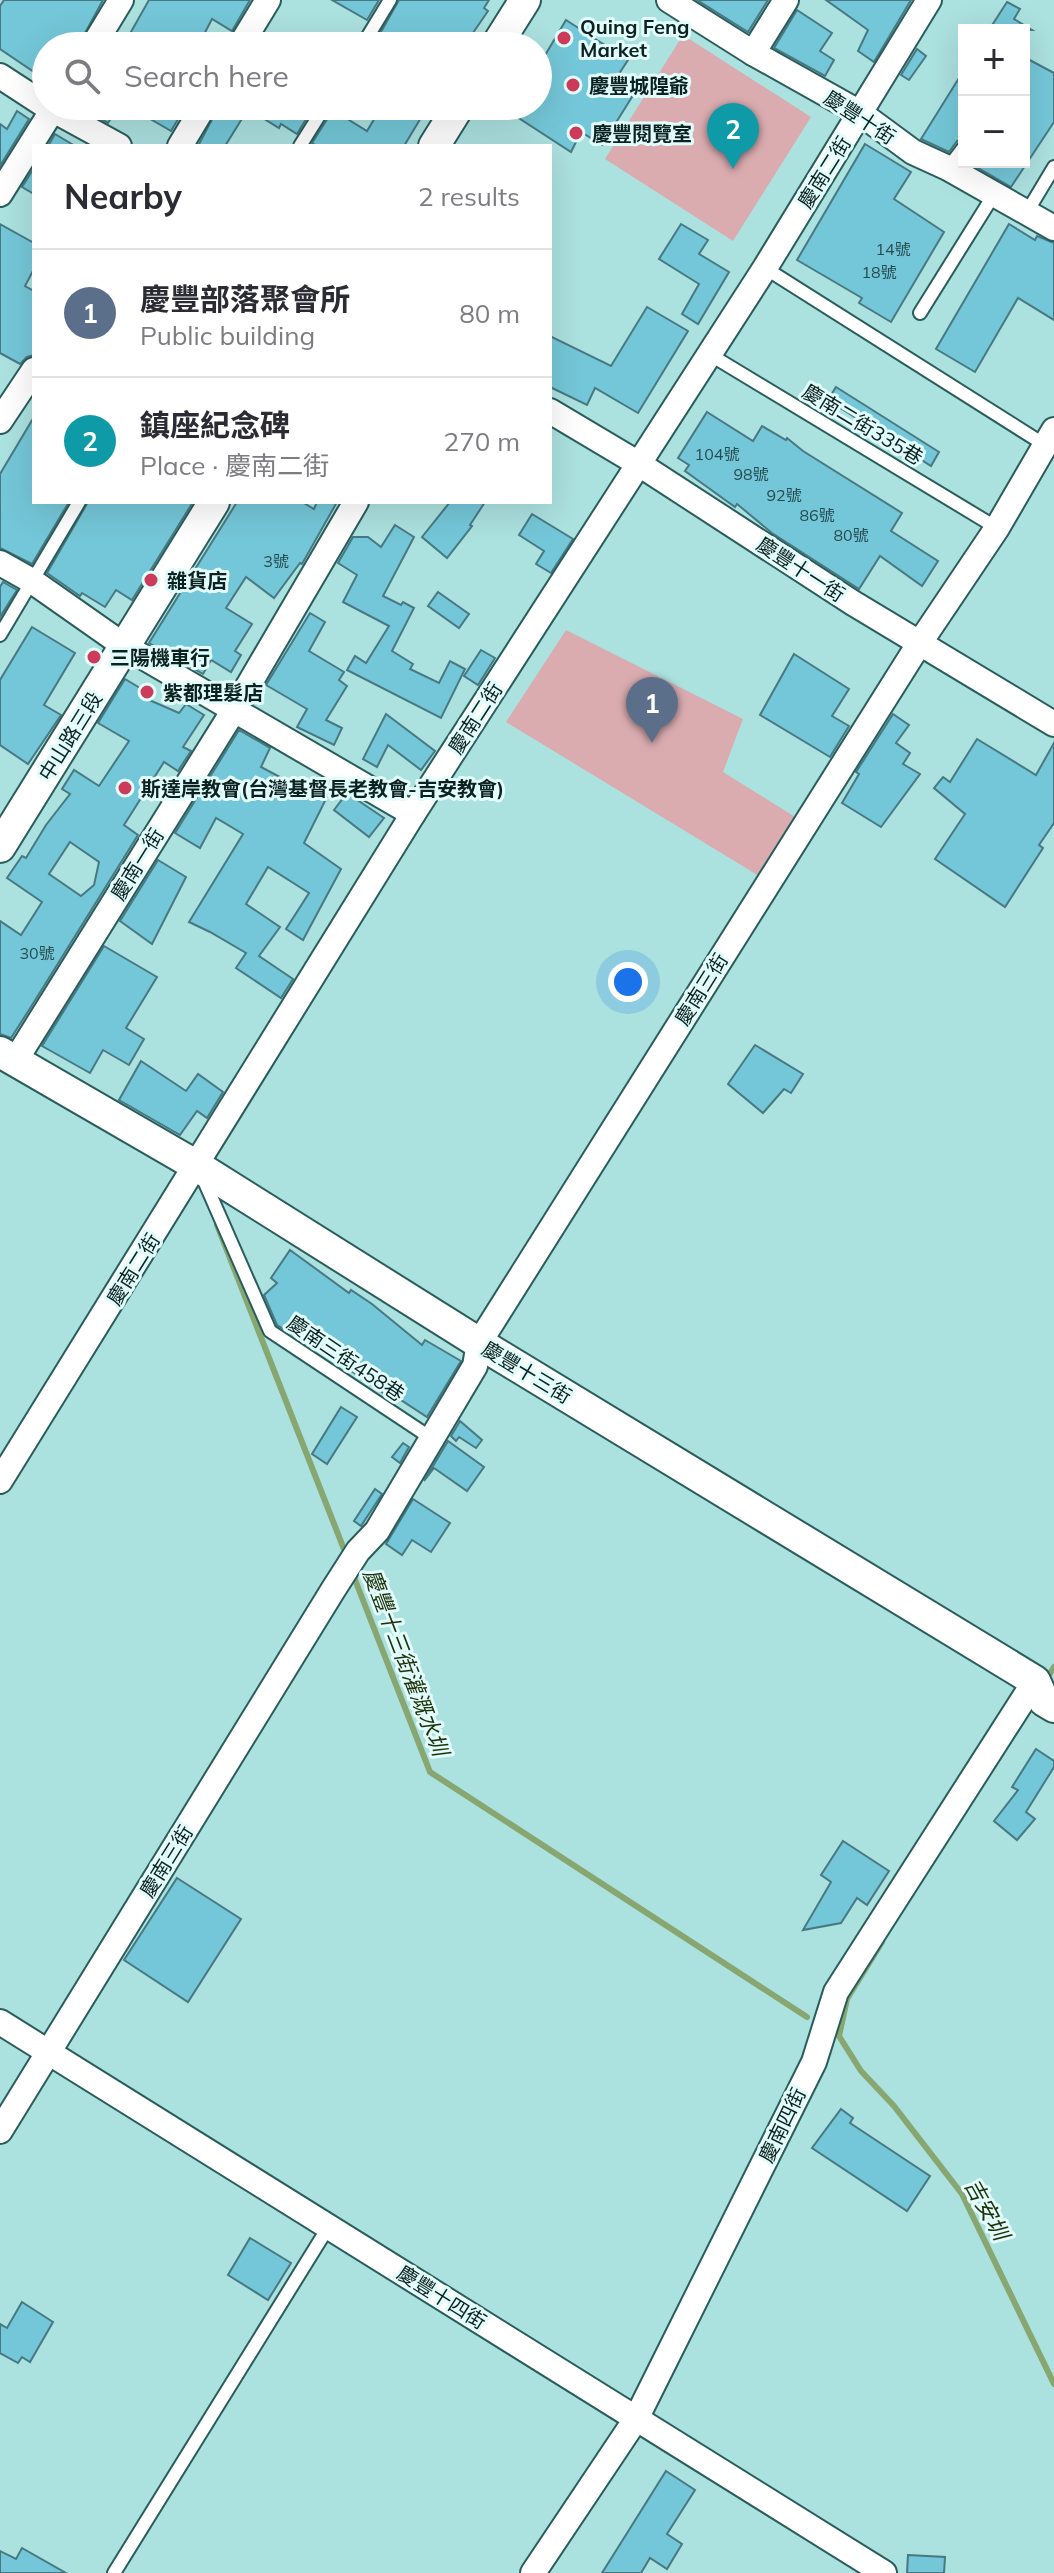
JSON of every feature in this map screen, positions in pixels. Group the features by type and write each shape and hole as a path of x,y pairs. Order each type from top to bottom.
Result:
{"street":[{"path":"102,32 121,0"},
{"path":"249,32 268,0"},
{"path":"505,32 525,0"},
{"name":"慶豐十街","path":"669,0 753,53 860,113 913,152 948,168 1054,228"},
{"path":"753,53 786,0"},
{"name":"慶南二街","path":"0,1481 413,814 765,268 929,0"},
{"path":"0,76 32,96"},
{"path":"0,194 43,120"},
{"path":"73,120 115,144"},
{"path":"181,144 196,120"},
{"path":"435,144 450,120"},
{"path":"0,421 32,373"},
{"name":"慶豐十一街","path":"552,412 639,464 919,644 1054,724"},
{"name":"慶南三街","path":"0,2131 333,1590 358,1551 377,1531 475,1366 479,1343 919,644 997,528 1049,438"},
{"name":"中山路三段","path":"0,847 213,504"},
{"name":"慶南一街","path":"7,1056 234,710 355,504"},
{"path":"0,563 32,581 126,647 413,814"},
{"name":"慶豐十三街","path":"7,1056 197,1166 1047,1694"},
{"name":"慶南四街","path":"533,2573 636,2419 814,2062 836,1992 1047,1694"},
{"name":"慶豐十四街","path":"0,2022 884,2573"}],"lane":[{"path":"371,32 390,0"},
{"path":"301,144 316,120"},
{"path":"948,168 958,155"},
{"path":"1027,212 1054,167"},
{"path":"920,313 993,196"},
{"path":"765,268 1049,438"},
{"name":"慶南二街335巷","path":"709,354 997,528"},
{"path":"0,635 78,504"},
{"name":"慶南三街458巷","path":"197,1166 270,1331 431,1438"},
{"path":"114,2573 329,2226"}],"shaded area":[{"path":"683,35 811,117 733,241 605,159"},
{"path":"566,630 743,719 723,772 800,820 764,879 506,722"}],"building":[{"path":"4,0 103,0 86,32 32,32 32,71 0,49 0,6"},
{"path":"149,0 250,0 232,31 212,19 205,32 131,32"},
{"path":"332,0 379,0 367,20"},
{"path":"399,0 489,0 484,8 488,11 474,32 381,32"},
{"path":"697,0 768,0 748,32"},
{"path":"826,0 911,0 874,62 858,51 868,30"},
{"path":"1007,2 1020,9 1014,19 1022,24 993,24"},
{"path":"797,10 832,33 820,51 834,60 825,76 774,48"},
{"path":"566,20 628,60 613,83 632,97 602,145 581,132 571,152 522,120 552,120 552,44"},
{"path":"917,49 926,56 909,80 901,75"},
{"path":"1030,60 1054,73 1054,122 1030,158"},
{"path":"958,80 958,141 949,152 921,139"},
{"path":"17,111 29,119 0,166 0,124 7,129"},
{"path":"152,120 178,120 171,131"},
{"path":"212,120 241,120 226,144 199,144"},
{"path":"266,120 306,120 297,134 281,124 279,128"},
{"path":"327,120 349,120 367,131 374,120 420,120 405,144 312,143"},
{"path":"55,134 72,144 49,144"},
{"path":"865,144 911,172 894,199 944,232 891,322 859,303 862,298 797,260"},
{"path":"978,168 1024,168 1011,187"},
{"path":"32,171 32,193 22,187"},
{"path":"0,224 32,242 32,273 25,286 32,290 32,356 20,364 0,353"},
{"path":"681,224 708,240 699,254 729,272 698,324 682,314 699,284 659,259"},
{"path":"1009,224 1035,240 1037,236 1054,243 1054,320 1018,298 975,372 936,349"},
{"path":"647,307 688,331 638,413 595,388 587,405 552,388 552,337 611,366"},
{"path":"836,387 939,452 931,466 828,400"},
{"path":"707,412 753,441 762,426 787,438 902,513 891,531 938,561 922,586 880,556 859,589 772,533 737,504 735,507 685,471 689,465 678,458"},
{"path":"32,420 32,504 68,504 32,564 0,548 0,474"},
{"path":"87,504 192,504 132,600 116,590 105,607 82,593 80,596 47,573"},
{"path":"236,504 305,504 314,509 316,504 336,504 302,564 274,598 246,577 226,608 252,624 235,651 241,655 231,672 211,660 203,674 149,643"},
{"path":"448,504 484,504 472,526 447,558 422,537"},
{"path":"532,514 573,539 551,573 536,564 544,551 519,535"},
{"path":"395,525 414,537 383,596 414,608 392,651 413,664 410,669 439,683 450,661 465,669 441,718 347,670 355,656 366,663 389,626 343,602 357,575 338,563 353,537 368,537 381,547"},
{"path":"3,582 17,590 0,617 0,587"},
{"path":"438,592 469,614 459,628 428,606"},
{"path":"310,613 325,622 309,651 344,672 339,680 347,686 326,720 342,728 334,745 297,727 307,709 266,685"},
{"path":"32,627 75,653 44,705 61,715 28,764 0,745 0,680"},
{"path":"481,650 495,658 478,685 464,676"},
{"path":"794,654 849,689 832,716 849,726 830,757 760,715"},
{"path":"125,679 150,694 147,699 179,713 186,704 204,715 183,747 191,751 178,771 164,762 124,825 138,835 11,1038 0,1034 0,921 21,935 42,902 7,878 22,856 26,858 70,794 62,789 74,770 99,786 129,741 98,723","holes":["70,842 99,862 94,885 81,896 49,874"]},
{"path":"386,714 435,751 421,770 388,745 377,767 363,759"},
{"path":"893,714 909,725 896,743 910,753 903,764 920,774 881,827 842,803 859,774 856,772"},
{"path":"239,730 270,748 261,767 306,791 309,785 328,795 304,843 341,869 303,940 286,929 309,893 268,867 246,904 280,927 259,956 293,979 281,998 236,968 246,953 189,922 243,834 216,818 200,848 175,833"},
{"path":"977,739 1036,775 1054,743 1054,823 1039,845 1043,848 1005,907 935,859 965,814 934,788 943,777 950,782"},
{"path":"347,793 384,818 369,837 334,810"},
{"path":"158,860 186,877 152,944 120,921"},
{"path":"104,946 157,977 126,1028 144,1039 129,1065 103,1050 90,1073 42,1046"},
{"path":"755,1045 803,1074 791,1093 784,1089 763,1113 728,1084"},
{"path":"141,1061 186,1091 198,1074 223,1092 207,1118 197,1111 180,1135 119,1100"},
{"path":"290,1250 349,1293 351,1290 372,1304 422,1345 425,1340 461,1361 427,1417 277,1325 264,1295 277,1283 271,1278"},
{"path":"341,1407 357,1417 327,1464 312,1454"},
{"path":"460,1421 482,1440 476,1448 459,1437 456,1441 451,1436"},
{"path":"448,1441 484,1467 467,1491 434,1468 424,1481"},
{"path":"403,1443 409,1447 400,1463 392,1457"},
{"path":"375,1489 382,1494 361,1526 354,1521"},
{"path":"413,1499 450,1523 431,1552 412,1540 402,1555 386,1544"},
{"path":"1036,1749 1054,1761 1054,1767 1026,1812 1035,1819 1017,1840 994,1821 1018,1790 1012,1787"},
{"path":"843,1841 889,1871 867,1905 857,1898 841,1923 803,1930 831,1882 821,1875"},
{"path":"177,1878 241,1919 188,2002 124,1960"},
{"path":"841,2109 853,2118 850,2123 930,2176 907,2211 812,2148"},
{"path":"250,2238 291,2263 268,2300 228,2275"},
{"path":"22,2302 53,2322 30,2362 22,2357 18,2363 0,2353 0,2324 7,2328"},
{"path":"666,2471 695,2490 667,2534 682,2544 667,2569 650,2558 641,2573 602,2573"},
{"path":"22,2548 66,2573 0,2573 0,2551 16,2559"},
{"path":"908,2555 945,2557 944,2573 907,2573"}],"waterway":[{"name":"慶豐十三街灌溉水圳","path":"217,1225 347,1557"},
{"name":"慶豐十三街灌溉水圳","path":"352,1572 430,1772 807,2017"},
{"path":"1049,1675 1054,1667"},
{"name":"吉安圳","path":"882,1942 847,1999 839,2036 861,2071 894,2106 962,2194 1054,2384"}],"place":[{"name":"Quing Feng Market","path":"564,38"},
{"name":"慶豐城隍爺","path":"573,85"},
{"name":"慶豐閱覽室","path":"576,133"},
{"name":"鎮座紀念碑","path":"733,169"},
{"name":"雜貨店","path":"151,580"},
{"name":"三陽機車行","path":"94,657"},
{"name":"紫都理髮店","path":"147,692"},
{"name":"慶豐部落聚會所","path":"652,743"},
{"name":"斯達岸教會(台灣基督長老教會-吉安教會)","path":"125,788"}]}
